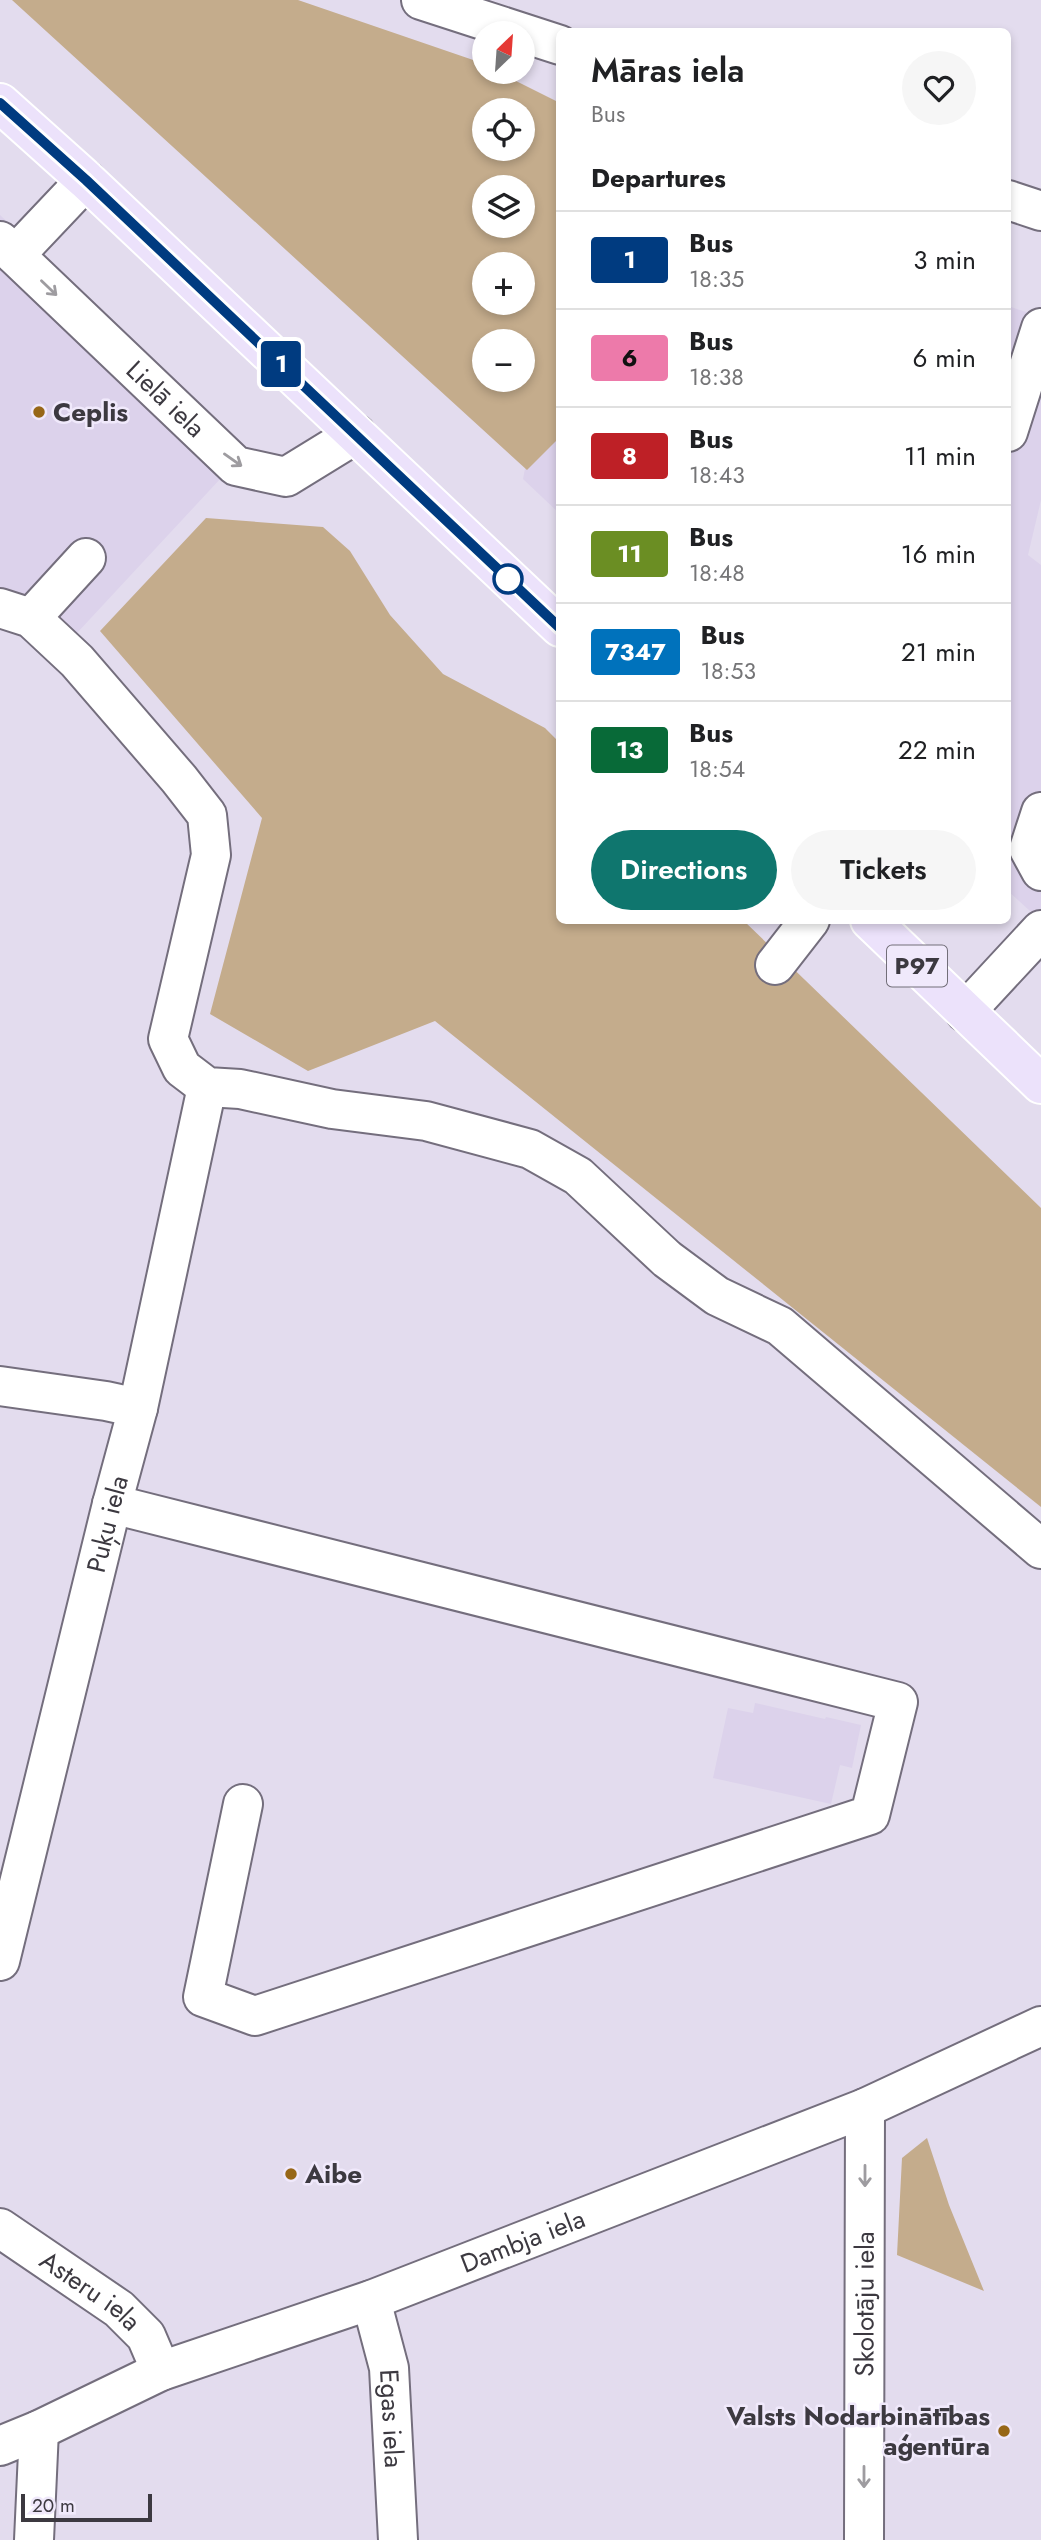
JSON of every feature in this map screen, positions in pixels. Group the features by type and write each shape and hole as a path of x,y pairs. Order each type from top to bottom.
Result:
{"main road":[{"path":"0,103 86,180 556,624"},
{"name":"P97","path":"874,924 1041,1084"}],"street":[{"path":"440,3 556,44"},
{"path":"8,248 86,180"},
{"path":"1011,201 1041,211"},
{"name":"Lielā iela","path":"8,248 236,466 286,477 356,434"},
{"path":"1011,423 1041,328"},
{"path":"86,558 15,613 77,661 207,815 211,855 168,1039 182,1068 207,1087 240,1089 332,1109 426,1121 530,1149 578,1176 667,1259 717,1296 780,1326 1041,1549"},
{"path":"1041,812 1029,849 1041,872"},
{"path":"775,965 807,924"},
{"path":"965,1012 1041,930"},
{"name":"Puķu iela","path":"0,1961 7,1904 138,1408 207,1087"},
{"path":"0,1386 138,1408"},
{"path":"112,1504 898,1702 870,1815 255,2016 203,1997 243,1804"},
{"name":"Dambja iela","path":"0,2446 161,2371 371,2300 866,2108 1041,2026"},
{"name":"Skolotāju iela","path":"864,2540 866,2108"},
{"name":"Asteru iela","path":"0,2228 119,2309 146,2336 161,2371"},
{"name":"Egas iela","path":"371,2300 389,2368 398,2540"},
{"path":"34,2540 38,2430"}],"shaded area":[{"path":"12,0 298,0 472,60 472,84 522,84 556,101 556,441 527,470"},
{"path":"0,215 248,449 77,633 0,595"},
{"path":"1011,307 1041,317 1041,500 1028,555 1041,565 1041,921 1011,894"},
{"path":"556,311 556,510 523,479"},
{"path":"206,518 323,527 350,551 390,615 443,674 545,728 556,739 556,924 747,924 1041,1208 1041,1507 435,1021 308,1071 210,1014 262,818 100,631"},
{"path":"755,1703 861,1725 852,1768 840,1765 831,1804 713,1778 728,1708 753,1713"},
{"path":"927,2138 949,2205 984,2291 897,2255 902,2158"}],"bus line":[{"name":"1","path":"0,103 86,180 556,624"}],"place":[{"name":"Ceplis","path":"39,412"},
{"name":"Aibe","path":"291,2174"},
{"name":"Valsts Nodarbinātības aģentūra","path":"1004,2431"}]}
